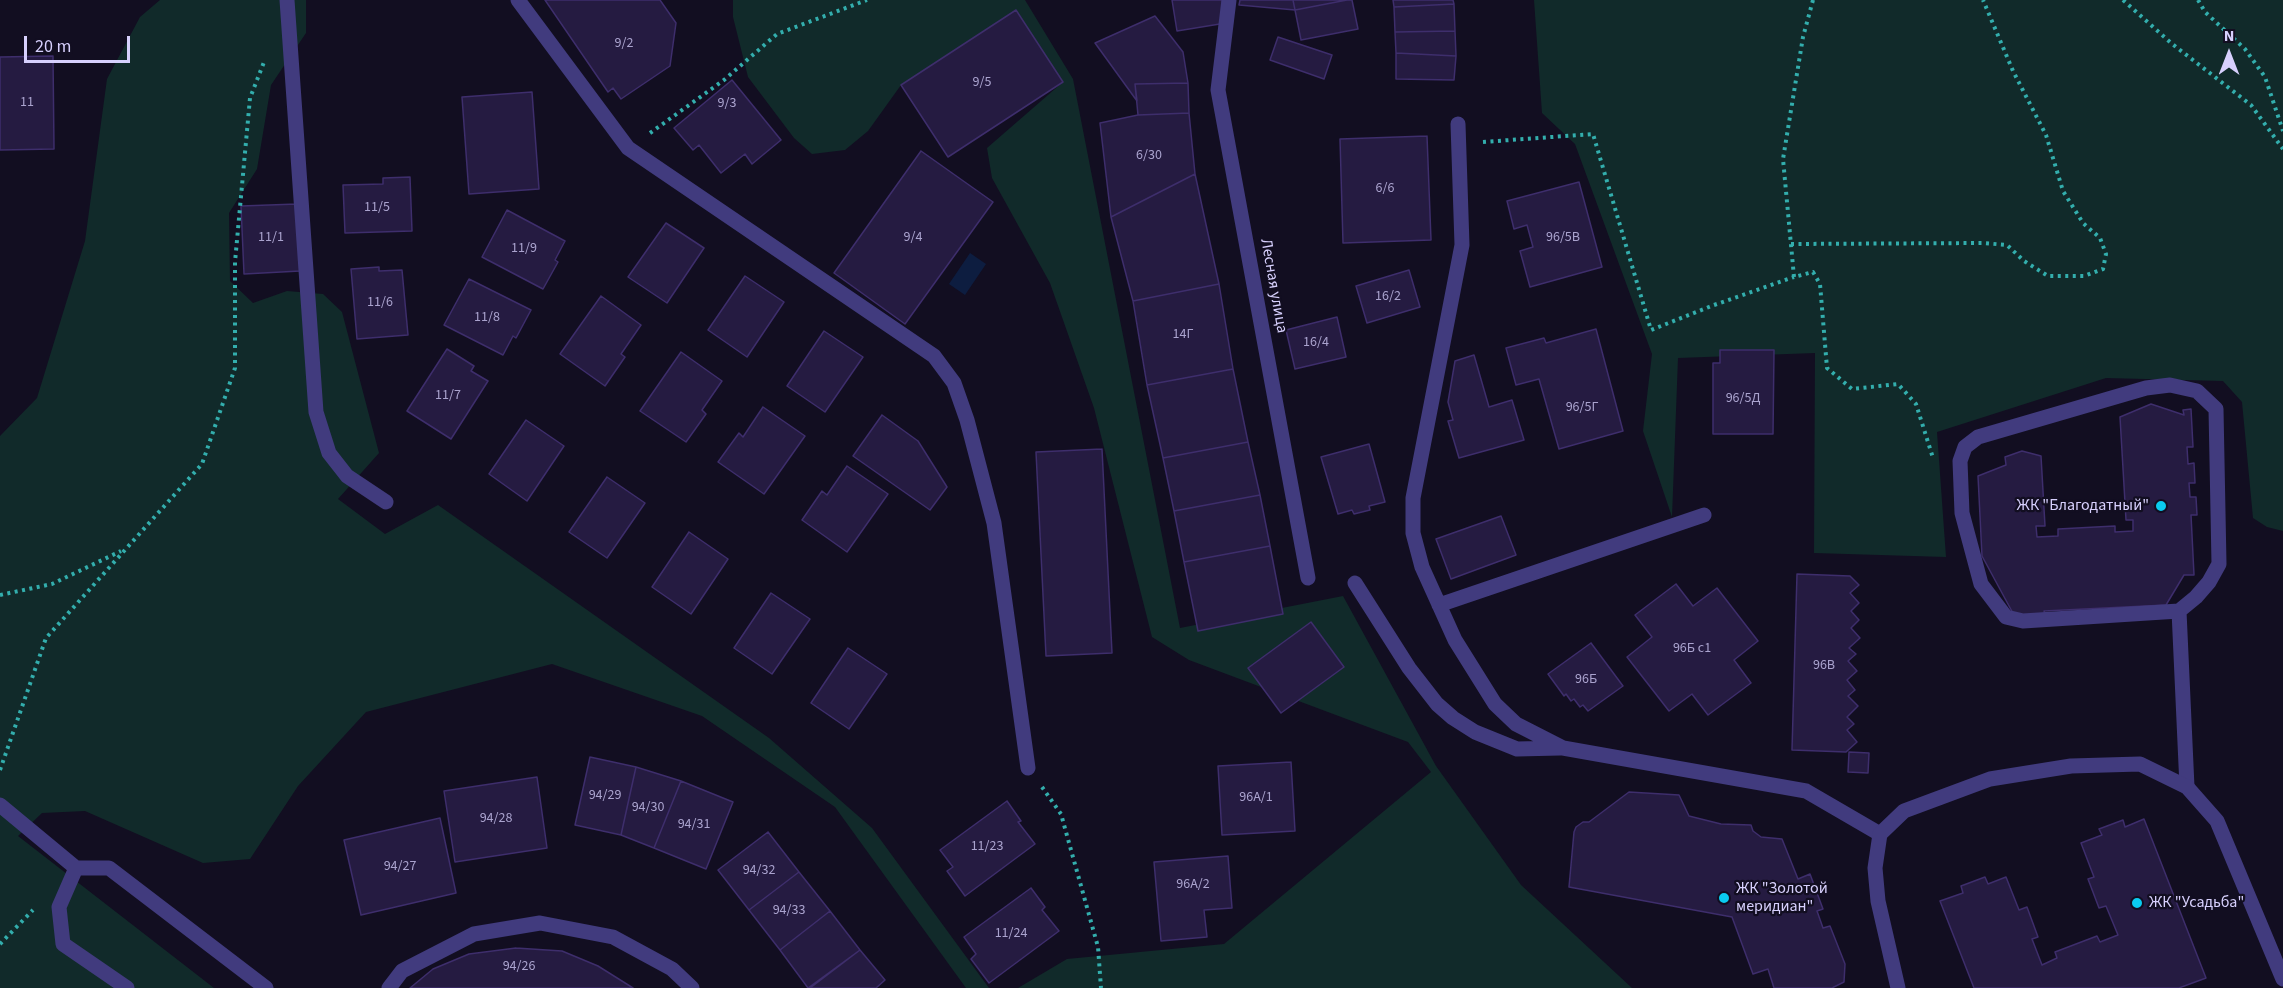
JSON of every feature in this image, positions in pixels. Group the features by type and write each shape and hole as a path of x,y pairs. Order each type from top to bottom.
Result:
{"street":[{"path":"287,0 316,412 328,453 347,476 386,501"},
{"path":"519,0 628,148 934,356 954,383 967,420 994,523 1028,768"},
{"name":"Лесная улица","path":"1229,0 1218,90 1308,578"},
{"path":"1458,124 1462,245 1413,498 1413,533 1422,567 1455,640 1495,704 1516,724 1563,748"},
{"path":"2170,385 2196,391 2216,409 2219,564 2209,582 2179,611 2023,621 2006,616 1981,584 1962,513 1960,461 1965,447 1978,437 2146,388 2170,385"},
{"path":"1439,605 1704,515"},
{"path":"1355,584 1409,668 1437,704 1475,732 1517,749 1563,748 1806,790 1880,834"},
{"path":"2179,611 2187,787"},
{"path":"1898,988 1878,901 1875,868 1880,834 1904,811 1990,779 2071,766 2140,764 2187,787 2217,821 2283,980"},
{"path":"0,805 75,868 109,868 267,988"},
{"path":"75,868 59,907 63,944 127,988"},
{"path":"389,988 402,971 474,934 540,923 613,937 672,969 692,988"}],"path":[{"path":"628,148 724,80 777,34 867,0"},
{"path":"1794,277 1784,159 1803,37 1813,0"},
{"path":"1791,244 1983,243 2007,245 2024,261 2048,276 2084,276 2103,269 2106,254 2100,238 2083,223 2063,191 2046,135 2013,71 1983,0"},
{"path":"2123,0 2171,43 2251,105 2283,149"},
{"path":"2198,0 2205,12 2245,49 2265,77 2283,131"},
{"path":"0,770 46,638 202,464 236,368 236,262 250,98 266,57"},
{"path":"1459,144 1593,134 1651,330 1714,305 1813,272 1820,284 1827,368 1852,389 1898,384 1916,404 1936,466"},
{"path":"0,595 52,584 124,550"},
{"path":"1028,768 1061,814 1098,947 1101,988"}],"green space":[{"path":"160,0 306,0 306,33 271,85 257,169 229,213 230,281 253,303 287,291 323,294 342,312 379,453 338,499 385,534 438,505 769,738 872,828 989,988 966,988 835,807 702,716 552,664 366,712 298,786 250,859 203,863 85,811 42,813 18,836 214,988 0,988 0,436 37,398 85,241 107,79 140,17"},
{"path":"733,0 1025,0 1073,79 1180,628 1343,596 1436,766 1521,885 1632,988 1018,988 1067,959 1224,944 1431,772 1408,742 1189,660 1152,637 1094,408 1050,283 992,178 987,148 1063,82 1016,10 901,85 868,131 845,150 812,154 794,138 748,77 733,17"},
{"path":"1534,0 2283,0 2283,531 2267,527 2253,518 2242,402 2223,381 2106,378 1937,432 1946,557 1814,553 1815,353 1678,358 1672,517 1643,431 1652,354 1575,144 1542,113"}],"water":[{"path":"970,253 986,264 965,295 949,284"}],"building":[{"path":"545,0 660,0 676,23 670,66 621,99 613,88 608,92"},
{"path":"1172,0 1222,0 1226,23 1177,31"},
{"path":"1240,0 1293,0 1295,10 1239,5"},
{"path":"1293,0 1347,0 1295,10"},
{"path":"1352,0 1358,29 1301,40 1295,10"},
{"path":"1393,0 1453,0 1454,4 1394,7"},
{"path":"1454,4 1455,31 1395,32 1394,7"},
{"path":"1016,10 1063,82 948,157 901,85"},
{"path":"1155,16 1183,52 1188,83 1135,84 1137,101 1095,43"},
{"path":"1455,31 1456,56 1396,53 1395,32"},
{"path":"1278,37 1332,55 1324,79 1270,60"},
{"path":"1396,53 1456,56 1454,80 1396,79"},
{"path":"53,56 54,149 0,150 0,57"},
{"path":"732,80 781,140 752,164 745,154 721,173 699,145 693,150 674,128"},
{"path":"1188,83 1189,113 1138,115 1135,84"},
{"path":"532,92 539,189 469,194 462,97"},
{"path":"1189,113 1195,174 1111,217 1100,123 1138,115"},
{"path":"1427,136 1431,240 1343,243 1340,139"},
{"path":"921,151 993,202 905,324 834,273"},
{"path":"1195,174 1219,284 1133,301 1111,217"},
{"path":"410,177 412,231 345,233 343,185 383,184 383,178"},
{"path":"1579,182 1602,267 1530,287 1520,251 1533,247 1527,225 1514,229 1507,201"},
{"path":"297,204 300,271 244,274 241,206"},
{"path":"507,210 565,241 555,260 558,262 543,289 482,257"},
{"path":"666,223 704,248 667,303 628,277"},
{"path":"379,267 379,271 402,270 408,335 357,339 351,269"},
{"path":"1409,270 1420,307 1367,323 1356,286"},
{"path":"745,276 784,302 747,357 708,330"},
{"path":"469,279 531,310 516,338 513,336 503,355 444,325"},
{"path":"1219,284 1233,369 1147,385 1133,301"},
{"path":"601,296 641,325 621,354 625,357 605,386 560,354"},
{"path":"1337,317 1346,357 1295,369 1286,330"},
{"path":"1596,329 1623,431 1559,449 1539,379 1516,385 1506,348 1544,338 1546,343"},
{"path":"824,331 863,357 825,412 787,386"},
{"path":"447,349 474,366 471,371 488,381 451,439 407,411"},
{"path":"1720,350 1774,350 1773,434 1713,434 1713,363 1720,363"},
{"path":"681,352 722,381 702,410 706,414 686,442 640,411"},
{"path":"1474,355 1489,407 1512,400 1524,440 1459,458 1448,421 1453,420 1448,402 1455,361"},
{"path":"1233,369 1248,442 1163,458 1147,385"},
{"name":"ЖК \"Благодатный\"","path":"2151,404 2184,415 2183,410 2191,409 2193,447 2187,447 2188,464 2194,463 2195,483 2189,483 2190,497 2196,497 2197,515 2191,515 2194,575 2184,575 2166,605 2044,611 2045,615 2015,617 1982,556 1978,476 2006,465 2005,457 2022,451 2041,456 2045,526 2036,526 2037,537 2058,536 2058,529 2115,526 2115,532 2133,531 2133,520 2126,520 2120,417"},
{"path":"763,407 805,436 764,494 718,462 739,433 743,437"},
{"path":"882,415 918,441 947,487 930,510 853,456"},
{"path":"526,420 564,446 527,501 489,474"},
{"path":"1248,442 1260,495 1174,511 1163,458"},
{"path":"1369,444 1385,502 1369,506 1370,510 1354,514 1352,510 1338,514 1321,457"},
{"path":"1102,449 1112,653 1046,656 1036,452"},
{"path":"847,466 888,494 847,552 802,520 822,491 827,495"},
{"path":"607,477 645,503 607,558 569,532"},
{"path":"1260,495 1270,546 1184,562 1174,511"},
{"path":"1501,516 1516,555 1451,579 1436,539"},
{"path":"689,532 728,559 691,614 652,587"},
{"path":"1270,546 1283,614 1198,631 1184,562"},
{"path":"1797,574 1850,576 1859,585 1850,593 1859,603 1851,611 1859,620 1851,628 1860,638 1849,648 1856,654 1848,661 1857,671 1847,680 1855,690 1848,696 1858,706 1847,717 1854,724 1847,730 1857,742 1846,752 1792,750"},
{"path":"1676,584 1693,606 1717,588 1758,641 1734,660 1751,683 1708,715 1692,694 1669,711 1627,657 1652,637 1635,615"},
{"path":"771,593 810,619 772,674 734,648"},
{"path":"1311,622 1344,667 1281,713 1248,668"},
{"path":"1591,643 1623,686 1588,711 1583,705 1580,707 1574,699 1571,701 1566,694 1564,696 1548,674"},
{"path":"848,648 887,674 849,729 811,703"},
{"path":"1849,752 1869,753 1868,773 1848,772"},
{"path":"590,757 636,767 621,835 575,825"},
{"path":"1291,762 1295,831 1222,835 1218,766"},
{"path":"636,767 681,781 654,848 621,835"},
{"path":"537,777 547,848 455,862 444,791"},
{"path":"681,781 733,802 706,869 654,848"},
{"name":"ЖК \"Золотой меридиан\"","path":"1629,792 1679,795 1689,816 1721,824 1751,825 1753,831 1761,837 1782,839 1798,879 1810,874 1823,909 1817,911 1823,928 1830,926 1845,964 1844,982 1832,988 1774,988 1768,969 1753,974 1732,917 1569,887 1576,827 1583,822 1589,822"},
{"path":"1007,801 1021,821 1018,822 1035,844 965,896 947,871 953,867 940,850"},
{"path":"440,818 456,893 361,915 344,840"},
{"name":"ЖК \"Усадьба\"","path":"2144,819 2206,978 2179,988 1974,988 1940,901 1963,893 1961,886 1985,877 1988,884 2006,877 2019,910 2027,907 2038,937 2032,939 2042,965 2057,958 2055,952 2097,936 2100,942 2118,935 2106,906 2099,908 2088,879 2094,877 2081,843 2102,835 2099,829 2123,820 2125,827"},
{"path":"768,832 799,872 749,910 718,870"},
{"path":"1228,856 1232,908 1204,910 1207,937 1161,941 1154,862"},
{"path":"799,872 830,911 780,950 749,910"},
{"path":"1031,888 1045,907 1042,910 1059,931 989,983 971,959 976,954 964,937"},
{"path":"830,911 860,950 808,988 780,950"},
{"path":"516,948 562,951 598,966 633,988 410,988 433,969 469,954"},
{"path":"860,950 885,980 876,988 810,988"}],"place":[{"name":"ЖК \"Благодатный\"","path":"2161,506"},
{"name":"ЖК \"Золотой меридиан\"","path":"1724,898"},
{"name":"ЖК \"Усадьба\"","path":"2137,903"}]}
